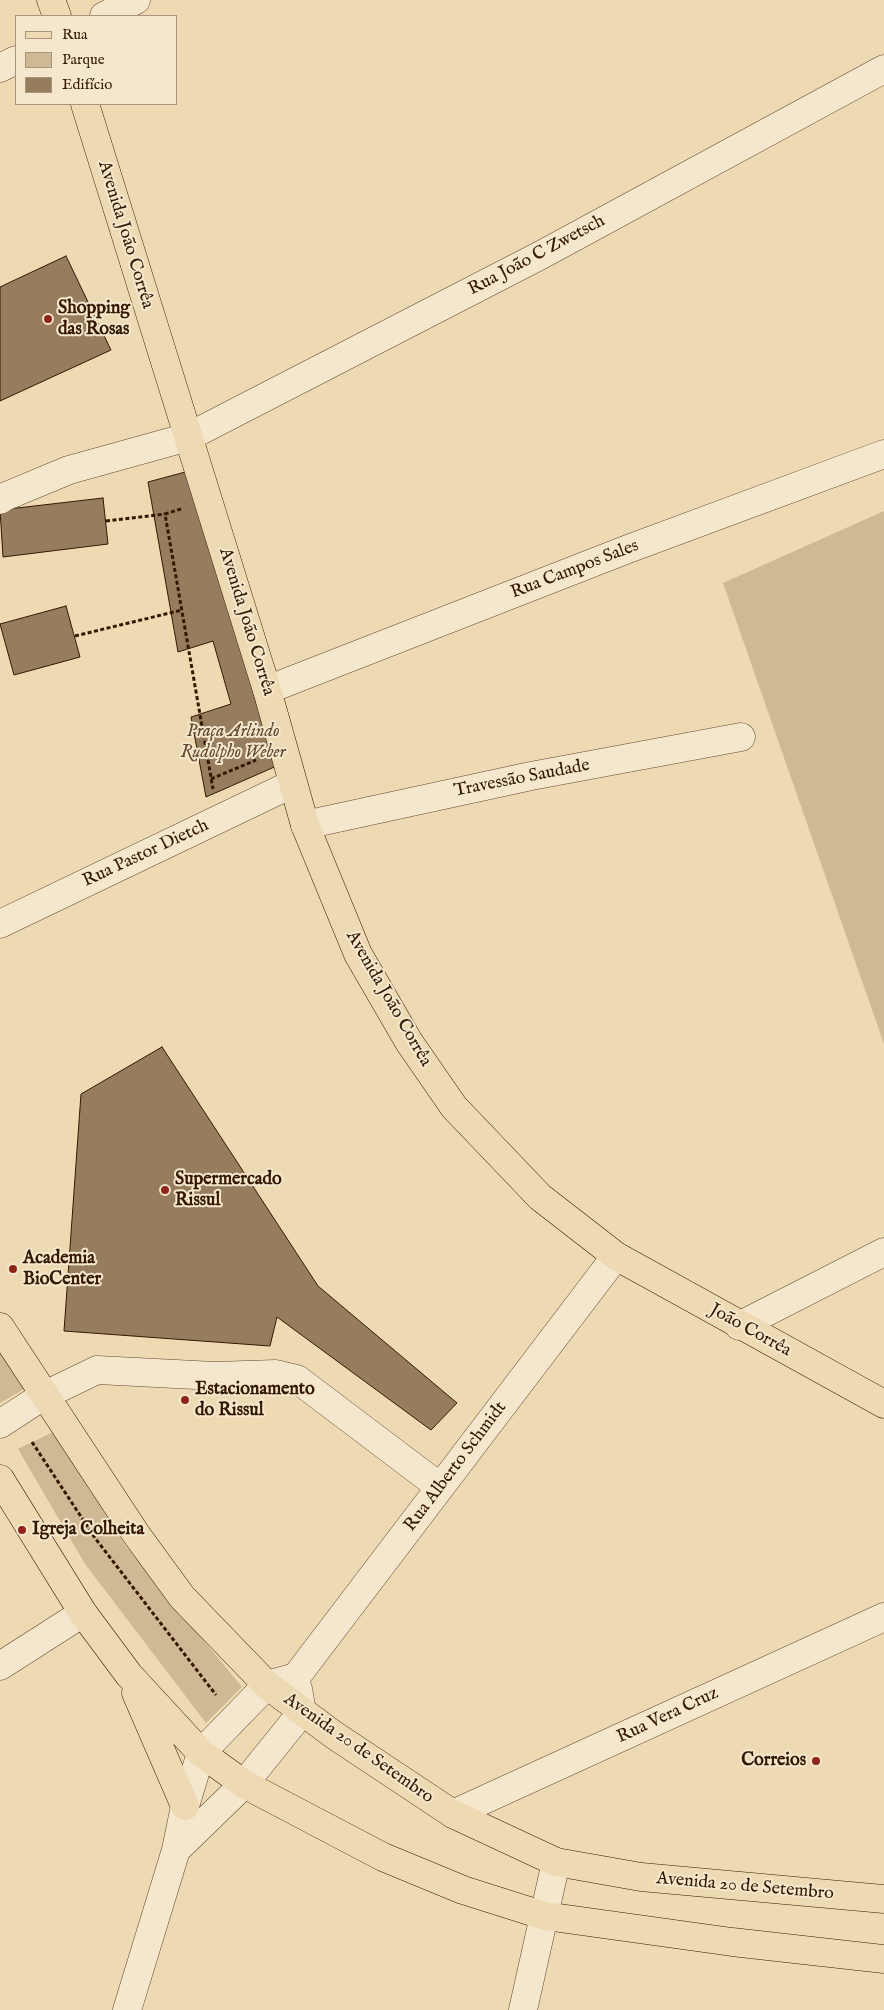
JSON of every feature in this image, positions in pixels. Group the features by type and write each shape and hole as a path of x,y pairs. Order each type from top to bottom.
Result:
{"main road":[{"path":"51,0 57,15"},
{"name":"Avenida João Corrêa","path":"85,105 267,690 304,825 358,954 408,1042 454,1106 540,1197 616,1256"},
{"name":"João Corrêa","path":"616,1256 739,1326 884,1404"},
{"name":"Avenida 20 de Setembro","path":"0,1327 43,1396 136,1534 182,1597 267,1685 302,1712 453,1814 556,1862 641,1877 884,1899"},
{"path":"0,1480 83,1613 129,1675 201,1753 244,1784 383,1857 463,1890 545,1916 732,1942 884,1959"},
{"path":"129,1675 185,1806"}],"street":[{"path":"106,15 136,0"},
{"path":"0,68 15,60"},
{"name":"Rua João C Zwetsch","path":"0,500 69,470 188,437 541,255 884,69"},
{"name":"Rua Campos Sales","path":"267,690 628,549 884,454"},
{"name":"Travessão Saudade","path":"304,825 531,776 741,737"},
{"name":"Rua Pastor Dietch","path":"0,924 292,784"},
{"path":"739,1326 884,1252"},
{"name":"Rua Alberto Schmidt","path":"296,1678 616,1256"},
{"path":"0,1424 43,1396 97,1370 215,1376 276,1374 297,1379 440,1487"},
{"path":"0,1666 83,1613"},
{"name":"Rua Vera Cruz","path":"453,1814 884,1617"},
{"path":"127,2010 176,1850 185,1806 201,1753 267,1685 296,1678 302,1712 244,1784 176,1850"},
{"path":"523,2010 556,1862"}],"path":[{"path":"106,521 165,514 208,501"},
{"path":"165,514 218,819"},
{"path":"74,636 182,610"},
{"path":"211,779 283,749"},
{"path":"32,1442 95,1538 217,1695 210,1700"}],"green space":[{"path":"884,511 884,1044 723,583"},
{"path":"0,1338 31,1385 0,1403"},
{"path":"53,1432 125,1545 242,1687 206,1723 85,1564 18,1449"}],"building":[{"name":"Shopping das Rosas","path":"66,256 111,350 0,401 0,287"},
{"name":"Praça Arlindo Rudolpho Weber","path":"189,471 279,765 206,797 191,717 231,704 213,641 178,652 148,482"},
{"path":"103,498 108,544 3,557 0,510"},
{"path":"66,606 80,657 14,675 0,624"},
{"name":"Supermercado Rissul","path":"162,1047 318,1286 457,1403 431,1430 277,1317 270,1346 64,1331 81,1094"}],"place":[{"name":"Shopping das Rosas","path":"48,319"},
{"name":"Supermercado Rissul","path":"165,1190"},
{"name":"Academia BioCenter","path":"13,1269"},
{"name":"Estacionamento do Rissul","path":"185,1400"},
{"name":"Igreja Colheita","path":"22,1530"},
{"name":"Correios","path":"816,1761"}]}
